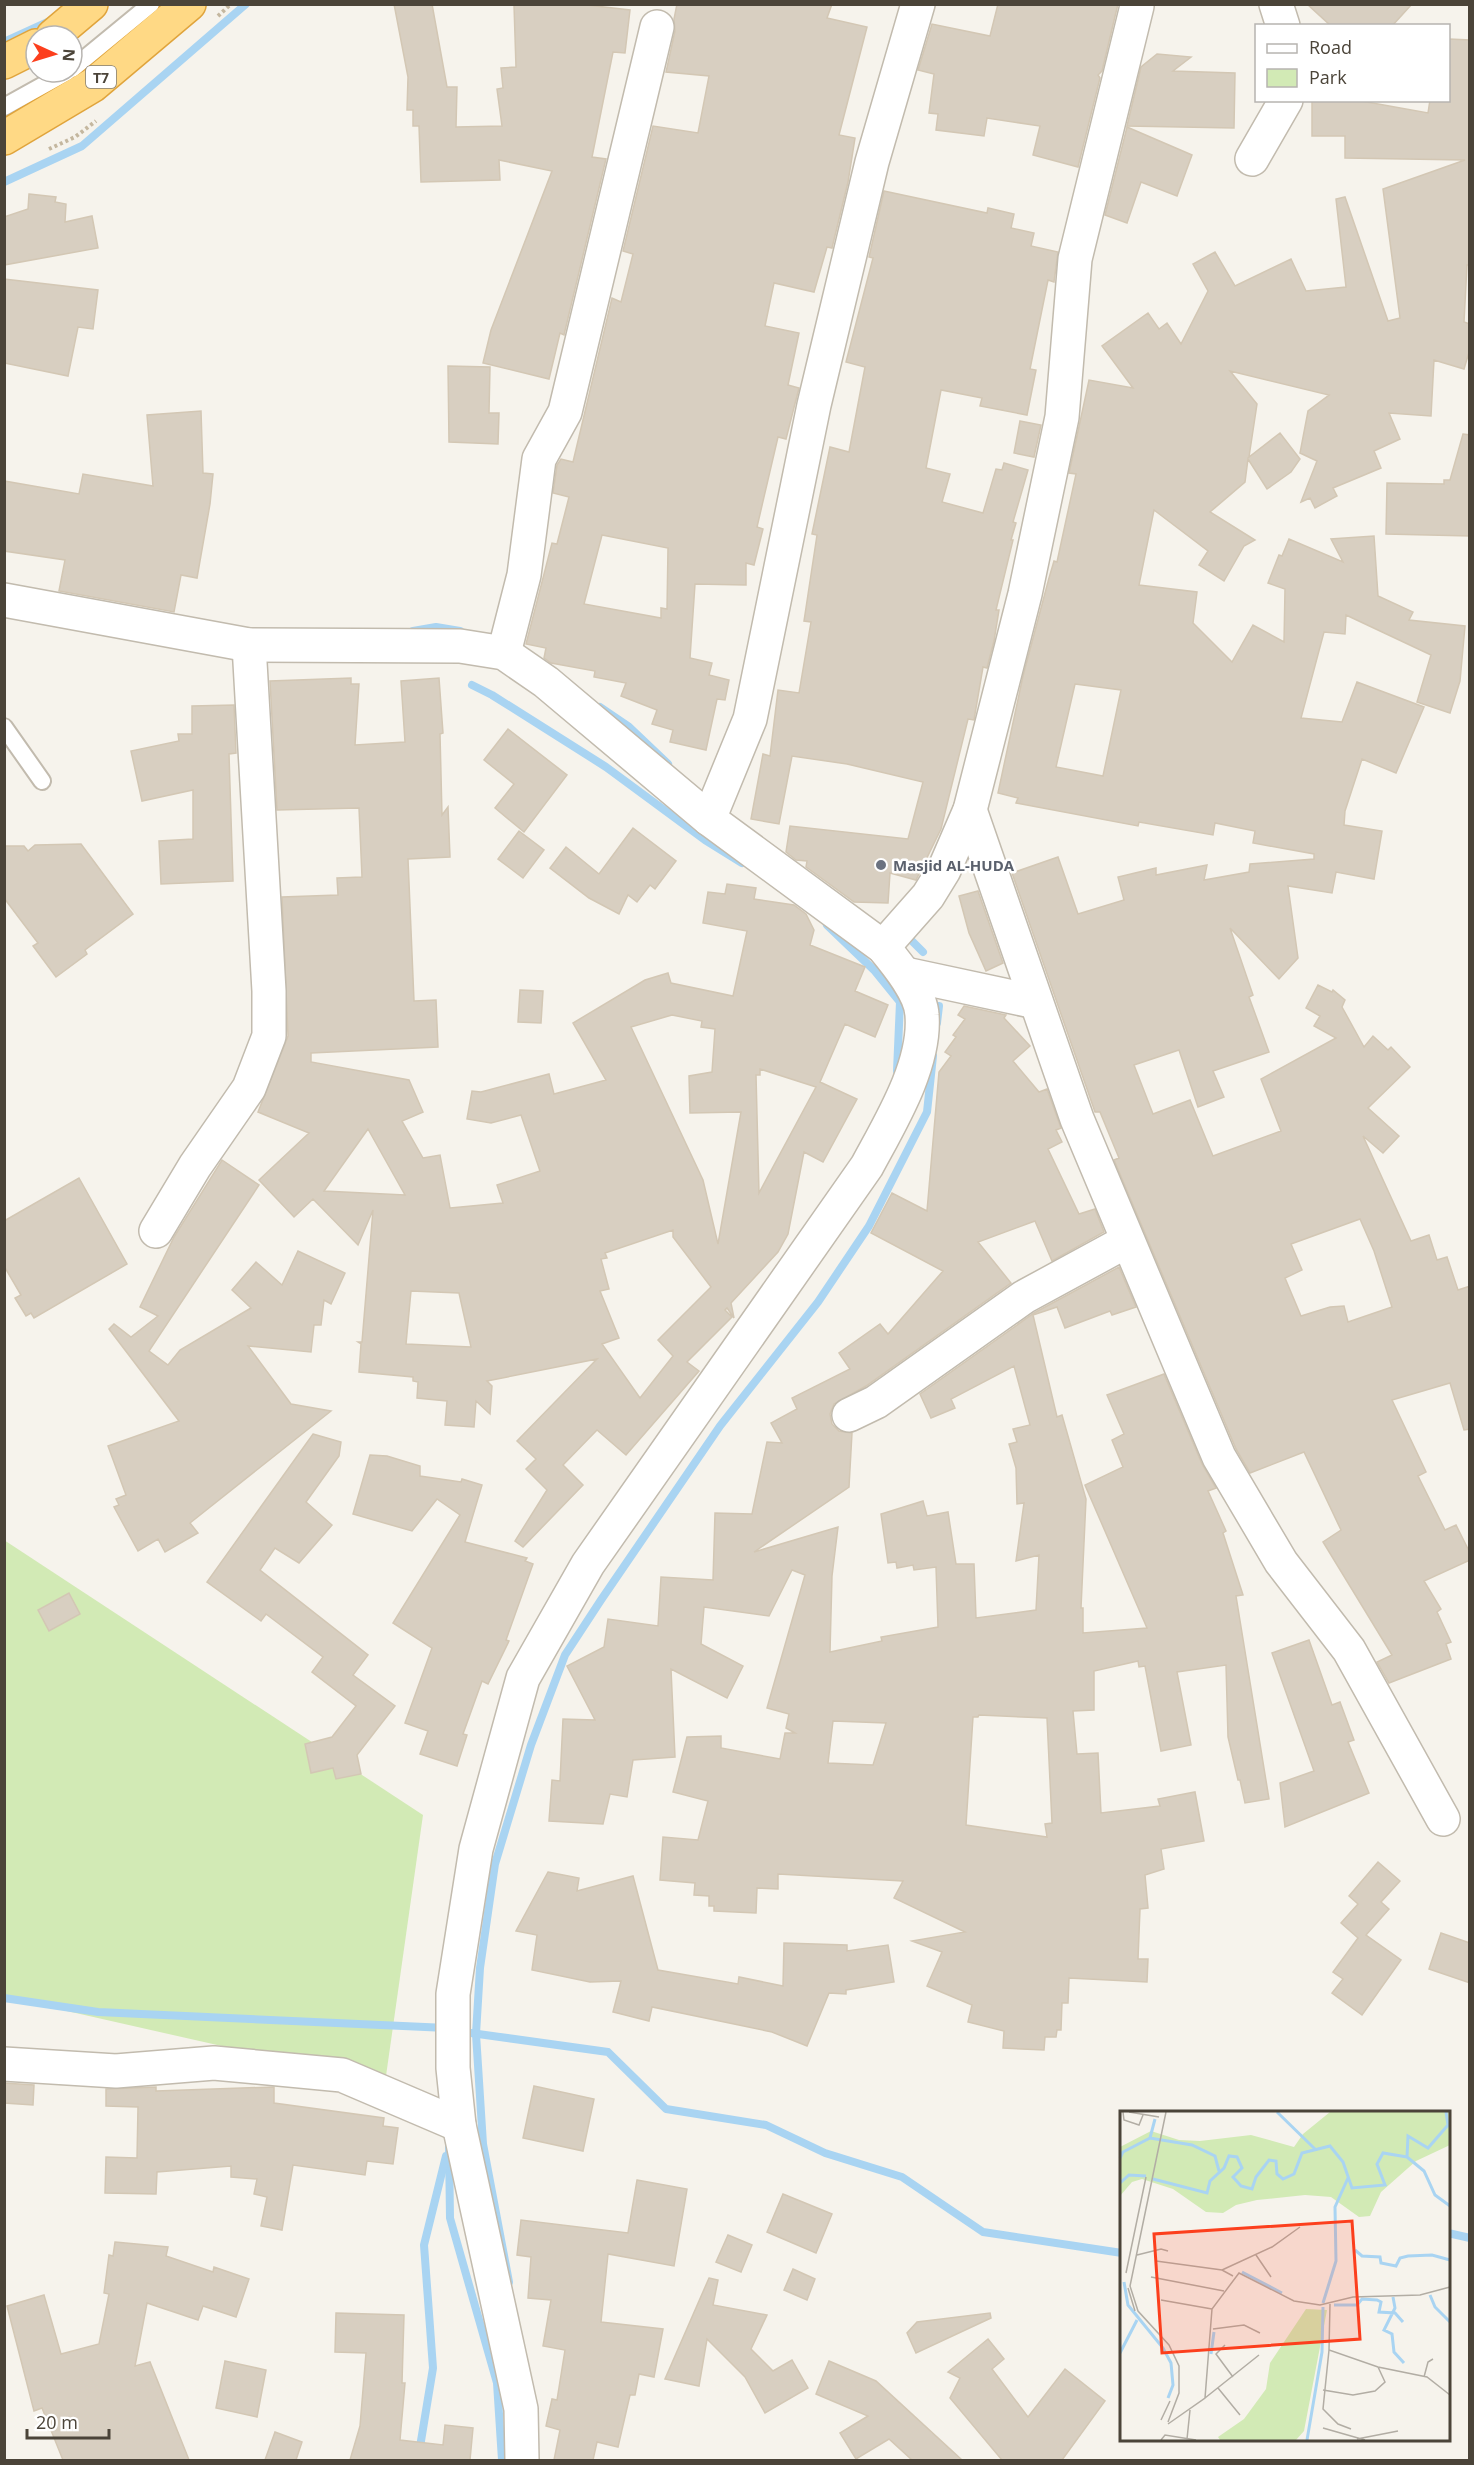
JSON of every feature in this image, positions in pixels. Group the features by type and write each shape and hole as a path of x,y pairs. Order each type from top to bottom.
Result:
{"highway":[{"path":"67,24 91,4"},
{"name":"T7","path":"4,138 93,85 189,4"},
{"path":"4,62 24,52"}],"street":[{"path":"709,819 750,719 814,405 872,162 918,4"},
{"path":"1276,4 1282,24"},
{"path":"883,947 928,896 944,870 970,810 1025,594 1060,428 1068,370 1075,259 1137,6"},
{"path":"504,653 524,575 539,459 565,412 657,27"},
{"path":"1252,159 1285,102"},
{"path":"4,600 249,645 460,646 504,653 546,682 709,819 883,947 905,974 922,1013 920,1038 898,1108 867,1166 588,1563 523,1678 476,1849 453,1994 453,2068 459,2125 521,2409 522,2460"},
{"path":"156,1231 195,1166 249,1088 269,1036 269,991 249,645"},
{"path":"970,810 1077,1119 1219,1457 1281,1562 1349,1650 1443,1819"},
{"path":"905,974 1036,1002"},
{"path":"849,1414 876,1402 1024,1297 1127,1240"},
{"path":"4,2064 116,2071 214,2063 342,2075 459,2125"}],"lane":[{"path":"84,59 151,4"},
{"path":"4,107 45,84"},
{"path":"4,728 42,781"}],"green space":[{"path":"4,1540 423,1815 385,2083 5,1997"}],"building":[{"path":"394,4 432,4 447,87 457,87 456,127 502,126 497,89 503,88 501,68 516,67 514,5 587,5 630,10 625,53 613,52 592,157 606,159 564,335 560,333 549,379 483,363 491,330 552,171 499,160 500,180 421,182 419,126 413,126 413,110 407,110 408,77"},
{"path":"677,4 832,4 827,18 867,27 839,135 855,138 848,182 832,248 827,247 814,292 774,283 765,326 799,333 788,385 799,388 786,439 778,437 757,527 763,529 754,565 746,563 746,585 695,584 690,658 712,663 709,675 729,680 725,700 717,699 706,750 670,742 673,730 652,724 657,710 621,696 626,683 594,677 595,671 551,663 544,658 546,648 526,644 552,543 557,544 569,497 553,493 557,465 561,459 573,462 612,298 621,302 633,254 623,251 653,126 698,133 709,76 666,72 675,31 674,19","holes":["602,535 668,548 667,609 661,608 661,618 584,604"]},
{"path":"998,4 1118,4 1102,71 1098,75 1100,78 1078,167 1033,155 1040,126 987,118 984,136 936,130 938,114 929,113 934,74 918,70 932,24 990,36"},
{"path":"1307,4 1412,4 1394,24 1329,24"},
{"path":"1450,39 1470,40 1470,265 1467,265 1464,322 1470,324 1470,349 1464,369 1434,360 1431,416 1389,413 1400,439 1374,451 1381,468 1333,488 1337,496 1315,508 1310,498 1301,502 1317,461 1300,453 1308,411 1329,395 1230,371 1257,404 1249,457 1280,433 1300,459 1291,472 1267,489 1248,459 1245,482 1210,512 1255,540 1244,546 1224,581 1199,565 1208,551 1154,510 1139,585 1197,592 1193,623 1232,662 1253,625 1284,642 1285,589 1268,583 1279,555 1282,556 1289,539 1343,562 1331,539 1374,536 1378,596 1413,612 1409,620 1465,626 1460,681 1450,713 1417,702 1431,655 1346,615 1345,634 1324,632 1301,718 1342,722 1357,682 1424,707 1396,773 1362,759 1345,811 1344,825 1382,831 1374,879 1336,872 1332,893 1288,886 1298,958 1279,979 1230,928 1253,995 1249,997 1269,1052 1213,1071 1224,1097 1198,1107 1179,1050 1134,1065 1153,1114 1190,1100 1213,1156 1281,1131 1261,1079 1336,1038 1314,1026 1320,1016 1306,1008 1318,985 1332,992 1333,990 1345,1000 1342,1007 1364,1047 1373,1036 1388,1050 1391,1047 1410,1067 1368,1108 1399,1136 1383,1153 1363,1136 1411,1241 1429,1235 1437,1260 1447,1257 1458,1290 1470,1286 1470,1429 1464,1430 1450,1383 1392,1400 1426,1472 1418,1476 1445,1530 1456,1525 1470,1553 1470,1560 1424,1581 1441,1609 1437,1612 1451,1642 1446,1644 1451,1659 1389,1683 1377,1662 1392,1655 1323,1542 1341,1530 1304,1452 1250,1473 1236,1449 1114,1160 1119,1158 1100,1112 1095,1112 1012,873 1058,857 1078,914 1124,900 1118,877 1156,868 1156,875 1207,865 1204,880 1249,872 1250,864 1314,859 1314,854 1253,843 1255,831 1215,823 1213,835 1139,822 1138,826 1016,803 1018,798 998,793 1023,676 1054,561 1057,562 1076,474 1069,473 1089,380 1133,388 1102,346 1148,313 1159,329 1167,323 1181,344 1208,291 1193,264 1215,252 1235,286 1291,259 1306,291 1346,287 1336,199 1345,197 1388,321 1400,318 1383,189 1465,160 1345,158 1345,136 1312,136 1312,102 1367,102 1428,113 1430,102 1450,102","holes":["1075,684 1121,690 1103,776 1056,767","1360,1219 1374,1251 1392,1307 1348,1322 1344,1306 1330,1307 1301,1316 1285,1278 1302,1270 1291,1244"]},
{"path":"1157,54 1191,57 1173,71 1235,73 1234,128 1127,126 1141,67"},
{"path":"1127,127 1192,155 1177,196 1141,182 1127,223 1105,215"},
{"path":"884,191 987,213 988,208 1014,214 1011,228 1034,233 1031,246 1058,252 1054,282 1048,280 1030,369 1036,370 1027,415 980,406 982,398 941,390 926,468 950,474 942,502 983,513 996,469 1002,470 1004,463 1028,470 1013,522 1016,523 996,610 999,610 994,641 987,668 983,667 974,720 968,719 941,829 916,880 890,873 888,903 854,902 806,867 807,861 796,860 786,852 790,826 908,839 923,782 847,764 792,756 779,824 751,819 763,754 770,756 778,690 799,693 811,622 804,621 817,535 812,534 830,447 849,452 865,367 846,362 873,258 869,257"},
{"path":"29,194 56,197 55,202 66,204 65,222 92,216 98,248 4,265 4,217 28,209"},
{"path":"4,279 98,290 93,329 78,327 68,376 4,363"},
{"path":"448,366 490,367 489,413 499,413 498,444 449,442"},
{"path":"201,411 203,473 213,474 210,504 197,578 181,575 174,612 59,591 65,560 4,551 4,481 79,494 83,474 153,486 147,415"},
{"path":"1020,421 1041,425 1034,457 1014,453"},
{"path":"1463,434 1470,435 1470,536 1386,534 1387,483 1444,484 1444,480 1450,480"},
{"path":"351,678 351,684 359,684 355,745 405,742 401,681 439,678 443,733 440,734 442,815 448,807 450,857 408,859 414,1001 436,1000 438,1047 311,1053 311,1062 409,1080 423,1112 402,1121 423,1158 440,1155 450,1208 503,1203 497,1185 540,1171 521,1115 491,1123 467,1119 472,1091 481,1092 549,1074 554,1094 606,1080 573,1023 645,980 668,973 671,983 733,996 747,931 703,923 708,892 725,894 727,884 756,888 754,899 794,905 806,914 814,930 810,945 865,967 855,991 888,1005 875,1037 845,1024 820,1082 857,1099 823,1162 804,1152 788,1234 778,1252 731,1303 734,1318 727,1308 725,1310 732,1317 687,1362 699,1371 626,1455 597,1430 563,1465 583,1485 523,1547 515,1541 547,1490 526,1469 536,1459 517,1441 597,1359 487,1381 492,1386 490,1414 476,1401 474,1427 445,1425 447,1401 417,1398 418,1382 413,1381 413,1377 359,1372 361,1344 358,1342 362,1342 373,1210 358,1245 313,1199 294,1217 259,1180 309,1133 258,1112 288,1036 282,897 338,895 337,878 362,877 359,808 277,810 270,681","holes":["672,1015 702,1021 701,1027 715,1029 712,1072 689,1076 690,1113 741,1112 718,1244 703,1180 631,1027","760,1069 816,1087 759,1193 756,1075 760,1075","368,1129 405,1195 324,1191","673,1230 673,1237 711,1287 658,1340 673,1356 640,1398 602,1344 619,1338 600,1291 609,1289 601,1259 607,1258 605,1253","411,1291 459,1293 471,1347 406,1344"]},
{"path":"234,705 236,753 229,754 233,881 161,884 159,841 193,839 193,790 142,801 131,751 179,741 178,734 192,734 192,706"},
{"path":"508,729 567,775 524,832 495,808 514,784 484,760"},
{"path":"633,828 676,861 655,889 650,885 637,902 628,895 619,914 589,898 550,868 566,847 599,874"},
{"path":"519,831 544,850 523,878 498,859"},
{"path":"81,844 133,914 85,950 87,954 56,977 33,946 38,943 4,898 4,846 24,846 28,851 35,845"},
{"path":"978,891 1003,963 986,971 969,933 959,896"},
{"path":"520,990 543,991 541,1023 518,1022"},
{"path":"964,1006 1006,1015 1004,1018 1030,1046 1013,1061 1039,1092 1047,1089 1061,1128 1056,1130 1062,1142 1048,1149 1079,1214 1095,1209 1104,1232 1052,1261 1035,1221 978,1242 1011,1283 866,1386 834,1404 830,1414 832,1424 839,1431 852,1433 849,1487 754,1552 838,1527 832,1576 830,1652 882,1641 881,1637 938,1627 936,1567 914,1570 913,1565 897,1568 896,1562 888,1563 881,1514 923,1501 927,1516 948,1512 956,1564 974,1564 976,1618 1036,1610 1039,1555 1016,1561 1024,1503 1017,1504 1016,1468 1009,1444 1017,1442 1013,1429 1030,1425 1014,1366 951,1399 955,1408 931,1418 920,1394 1034,1313 1119,1267 1136,1307 1112,1315 1110,1311 1065,1328 1057,1307 1033,1315 1057,1417 1062,1415 1086,1499 1081,1608 1083,1608 1083,1633 1147,1628 1085,1485 1123,1467 1112,1440 1124,1434 1107,1395 1164,1374 1202,1464 1216,1488 1208,1491 1226,1531 1223,1533 1243,1595 1236,1596 1269,1799 1245,1803 1228,1737 1226,1665 1177,1672 1191,1745 1161,1751 1145,1666 1139,1667 1138,1661 1094,1671 1094,1710 1073,1711 1077,1754 1098,1753 1101,1813 1160,1806 1158,1799 1195,1792 1204,1841 1161,1849 1164,1869 1145,1875 1148,1908 1140,1909 1138,1959 1148,1959 1147,1982 1069,1978 1068,2003 1062,2003 1061,2030 1057,2030 1056,2037 1045,2037 1044,2050 1003,2048 1004,2031 968,2022 972,2005 927,1986 942,1952 912,1941 965,1932 894,1898 903,1881 778,1874 778,1889 757,1888 756,1913 714,1911 714,1906 709,1906 709,1896 694,1895 695,1883 660,1880 663,1837 698,1840 708,1801 673,1792 687,1737 721,1736 721,1748 780,1759 785,1733 795,1733 786,1728 789,1714 767,1708 805,1575 792,1570 769,1616 704,1607 701,1644 743,1666 727,1698 671,1669 675,1757 633,1760 627,1797 610,1794 603,1824 549,1821 552,1780 560,1781 563,1719 595,1720 567,1666 604,1647 608,1619 658,1626 661,1577 713,1580 715,1513 752,1514 767,1442 782,1443 771,1423 797,1409 792,1398 850,1369 839,1353 880,1324 888,1334 943,1271 871,1233 892,1193 927,1211 939,1072 951,1056 945,1052 956,1037 953,1035 965,1019 958,1015","holes":["979,1715 1047,1718 1052,1823 1045,1824 1047,1837 966,1825 973,1717","833,1721 886,1723 873,1765 828,1763"]},
{"path":"222,1160 259,1185 149,1351 168,1365 180,1350 251,1308 232,1290 256,1262 282,1285 298,1251 345,1273 331,1304 324,1300 321,1325 314,1325 311,1352 248,1346 291,1404 331,1411 190,1523 198,1533 165,1552 158,1539 138,1551 114,1507 119,1505 116,1499 126,1495 108,1446 179,1421 109,1329 114,1324 131,1337 158,1316 140,1307 174,1237"},
{"path":"79,1178 127,1264 34,1318 31,1313 26,1316 15,1298 21,1295 4,1266 4,1221"},
{"path":"313,1434 341,1442 339,1456 306,1502 332,1525 299,1563 275,1548 260,1570 368,1655 353,1675 395,1706 357,1755 361,1774 336,1779 333,1768 311,1773 305,1744 332,1737 356,1706 312,1672 323,1657 266,1614 261,1621 207,1582"},
{"path":"370,1455 387,1456 420,1466 420,1476 461,1482 462,1479 482,1485 465,1542 527,1558 525,1561 533,1564 506,1640 509,1641 488,1684 482,1681 463,1734 467,1735 457,1766 420,1754 428,1731 405,1723 432,1648 393,1623 460,1515 437,1499 412,1531 353,1514"},
{"path":"69,1593 80,1614 49,1631 38,1610"},
{"path":"1309,1640 1332,1705 1340,1702 1354,1740 1348,1742 1369,1793 1285,1827 1280,1783 1314,1771 1272,1653"},
{"path":"1378,1862 1400,1881 1381,1902 1389,1909 1366,1935 1401,1960 1362,2015 1332,1993 1343,1979 1333,1972 1358,1938 1341,1923 1358,1904 1349,1896"},
{"path":"548,1872 579,1878 577,1891 633,1876 658,1970 738,1984 739,1977 783,1986 784,1943 847,1945 847,1951 888,1945 894,1982 846,1990 846,1994 829,1993 807,2046 772,2032 652,2007 649,2021 613,2012 621,1981 590,1982 532,1970 537,1935 516,1931"},
{"path":"1441,1933 1470,1943 1470,1983 1429,1969"},
{"path":"4,2083 34,2085 33,2105 4,2103"},
{"path":"534,2086 594,2099 583,2151 523,2138"},
{"path":"156,2087 156,2091 274,2087 274,2103 384,2118 383,2126 398,2128 393,2164 367,2161 365,2175 293,2165 282,2230 261,2226 267,2197 254,2194 257,2179 231,2177 231,2166 157,2172 156,2194 105,2193 106,2157 137,2158 138,2107 106,2106 106,2089"},
{"path":"637,2180 687,2189 674,2266 608,2254 601,2322 663,2329 654,2377 639,2374 635,2395 630,2395 618,2447 597,2442 593,2460 554,2460 560,2430 546,2426 552,2399 557,2400 565,2350 543,2346 551,2300 528,2298 531,2257 517,2255 521,2220 628,2233"},
{"path":"783,2194 832,2214 816,2253 767,2232"},
{"path":"728,2235 752,2245 741,2272 716,2262"},
{"path":"115,2242 168,2247 166,2256 213,2272 214,2267 249,2279 236,2317 203,2306 198,2320 147,2303 135,2366 150,2362 189,2460 63,2460 42,2408 34,2411 7,2306 44,2295 61,2354 99,2344 109,2294 104,2293 109,2255 113,2256"},
{"path":"793,2269 815,2279 807,2300 784,2290"},
{"path":"709,2278 718,2280 713,2305 767,2315 751,2349 773,2371 792,2360 808,2388 765,2413 745,2377 707,2339 699,2386 665,2379"},
{"path":"336,2313 404,2315 402,2383 405,2383 400,2440 443,2445 445,2425 473,2428 470,2460 350,2460 360,2426 366,2353 335,2352"},
{"path":"990,2313 991,2318 916,2353 907,2333 917,2322"},
{"path":"988,2339 1004,2359 992,2369 1028,2417 1065,2369 1105,2401 1062,2460 1002,2460 950,2398 960,2378 948,2372"},
{"path":"225,2361 266,2370 257,2417 216,2408"},
{"path":"829,2361 876,2381 962,2460 912,2460 889,2439 856,2459 840,2433 868,2416 816,2394"},
{"path":"275,2432 302,2442 296,2460 265,2460"}],"waterway":[{"path":"4,182 82,146 246,4"},
{"path":"4,42 50,21"},
{"path":"413,631 436,627 460,631"},
{"path":"472,685 492,695 606,767 705,840 742,863"},
{"path":"600,707 628,726 668,764"},
{"path":"827,925 874,970 900,1002 897,1071"},
{"path":"903,938 909,938 923,952"},
{"path":"937,1023 939,1006"},
{"path":"509,2282 483,2144 476,2034 480,1968 495,1864 531,1745 565,1655 720,1426 818,1302 869,1226 927,1112 933,1056"},
{"path":"4,1998 98,2012 447,2028"},
{"path":"471,2033 608,2052 666,2109 766,2125 825,2153 902,2177 983,2232 1120,2253"},
{"path":"449,2147 450,2218 497,2383 502,2460"},
{"path":"421,2460 419,2453 433,2368 424,2245 446,2156"},
{"path":"1450,2233 1470,2238"}],"place":[{"name":"Masjid AL-HUDA","path":"881,865"}]}
